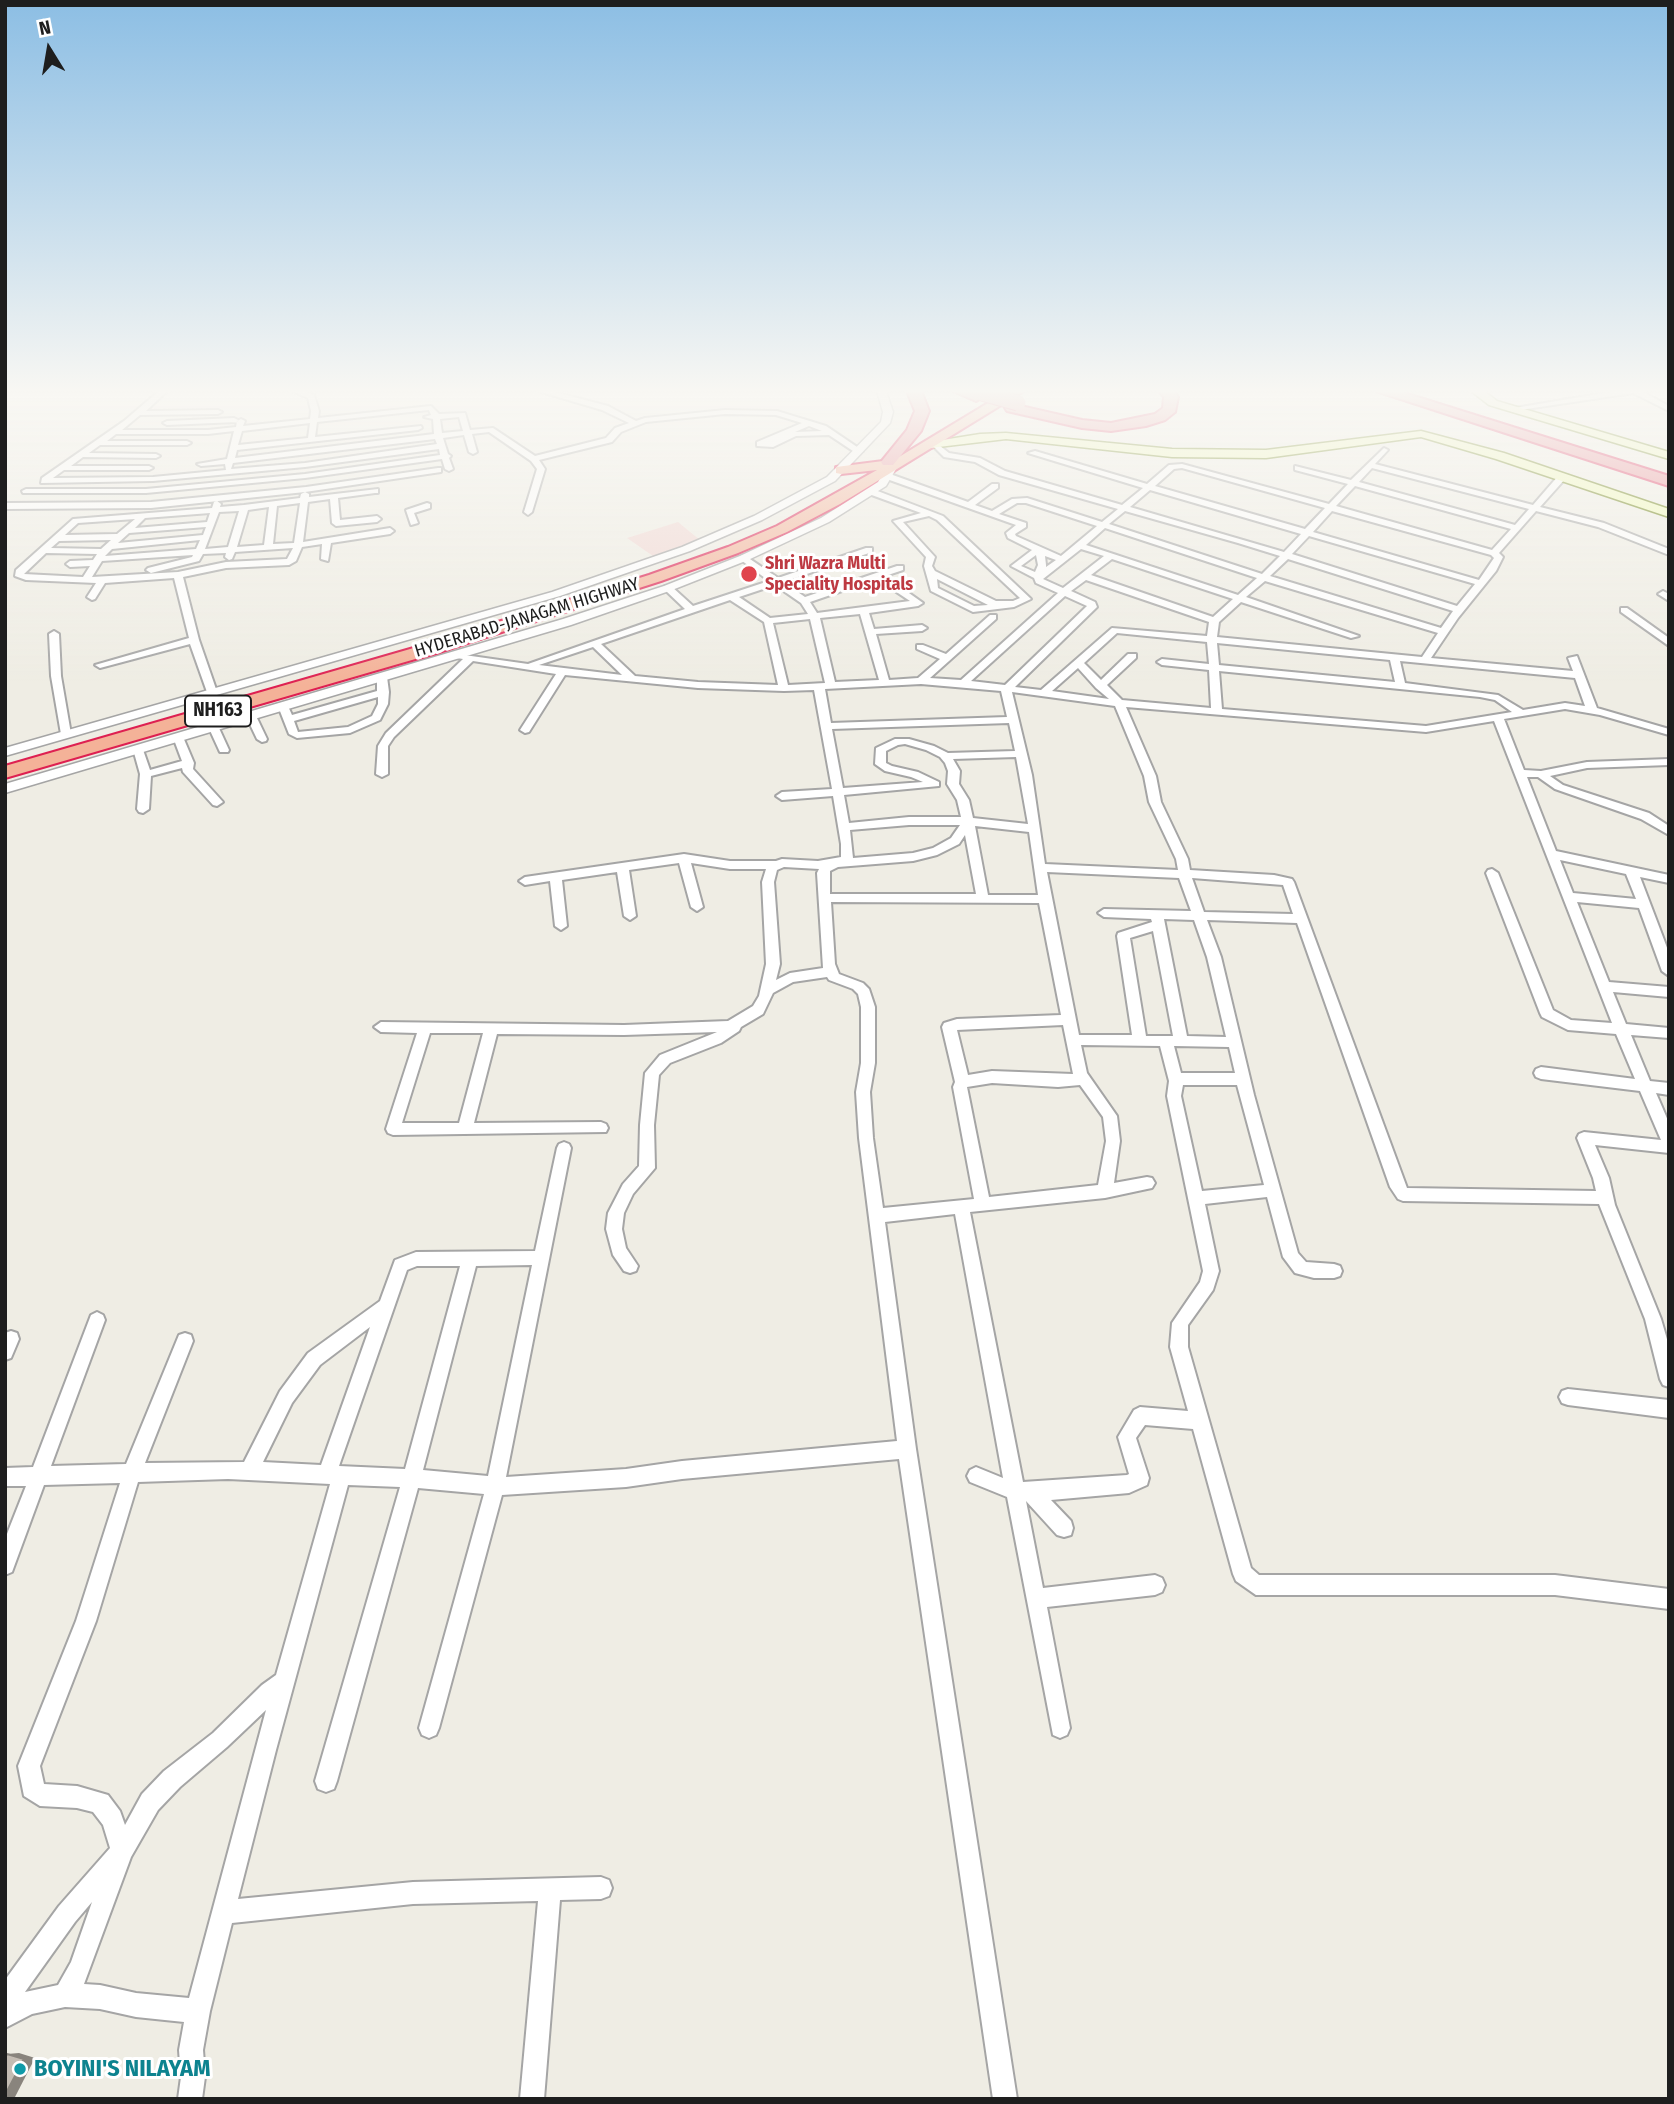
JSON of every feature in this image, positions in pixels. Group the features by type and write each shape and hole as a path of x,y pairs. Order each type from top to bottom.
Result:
{"highway":[{"name":"HYDERABAD-JANAGAM HIGHWAY","path":"5,765 434,640 655,572 775,524 845,489"},
{"name":"HYDERABAD-JANAGAM HIGHWAY","path":"5,772 430,649 655,578 782,529 851,489"}],"main road":[{"path":"1598,489 1669,513"}],"street":[{"path":"5,506 29,489"},
{"path":"26,491 165,489"},
{"path":"92,597 107,579 193,561 211,524 220,489"},
{"path":"5,506 151,505 304,489"},
{"path":"306,489 304,502 298,545 289,562 226,565 178,575 107,579 26,577 18,574 76,521 244,509 304,502 375,491"},
{"path":"528,512 535,489"},
{"path":"5,752 613,575 758,518 814,489"},
{"path":"285,713 382,677 668,588 744,558 825,520 876,489"},
{"path":"935,489 1023,525 1010,533 1010,537 1062,559"},
{"path":"971,505 991,489"},
{"path":"994,513 1016,497 1034,489"},
{"path":"1062,489 1459,610"},
{"path":"1038,578 1147,489"},
{"path":"1161,489 1481,583"},
{"path":"1265,489 1494,553 1499,557 1425,660"},
{"path":"1217,712 1212,639 1214,621 1265,578 1347,489"},
{"path":"1375,489 1517,528"},
{"path":"1462,489 1622,531 1669,552"},
{"path":"1494,553 1551,489"},
{"path":"872,492 930,513 940,517 1026,596 1022,602 973,609 934,589 928,566 931,557 897,521 930,513"},
{"path":"334,497 336,523 377,519"},
{"path":"1016,497 1265,578 1444,632"},
{"path":"87,578 102,555 143,517 151,505"},
{"path":"268,548 273,505"},
{"path":"414,523 409,512 427,506"},
{"path":"226,565 244,509"},
{"path":"55,538 125,534 211,524"},
{"path":"42,550 102,555 268,548 341,539 366,531 390,531"},
{"path":"70,564 102,555 206,537"},
{"path":"341,539 342,552"},
{"path":"326,559 327,541"},
{"path":"1078,545 1354,636"},
{"path":"1006,690 1092,607 1091,602 1042,584 1038,578 1015,566 1040,549"},
{"path":"1038,578 1042,565 1040,549"},
{"path":"531,665 869,550"},
{"path":"963,683 1064,592 1110,556"},
{"path":"744,558 804,601 814,615 825,685 826,726 847,859 825,869 823,873 830,972 834,977 858,986 864,992 869,1007 868,1063 863,1092 876,1216 907,1449 1005,2099"},
{"path":"804,601 900,568"},
{"path":"5,569 21,569"},
{"path":"178,575 194,640 212,692"},
{"path":"731,596 768,621 918,603 879,576"},
{"path":"1084,576 1214,621"},
{"path":"668,588 691,610"},
{"path":"1624,610 1669,643"},
{"path":"864,611 884,681"},
{"path":"921,681 993,617"},
{"path":"768,621 784,688"},
{"path":"870,632 922,628"},
{"path":"1043,694 1115,630 1579,675"},
{"path":"54,634 56,676 66,734"},
{"path":"100,665 194,640"},
{"path":"595,643 632,679"},
{"path":"920,647 948,657"},
{"path":"454,655 632,679 784,688 884,681 963,683 1119,704 1426,729 1565,706 1592,710 1669,732"},
{"path":"1100,686 1132,656"},
{"path":"382,774 383,746 390,734 471,657"},
{"path":"1394,657 1401,687"},
{"path":"1573,658 1592,710"},
{"path":"1077,662 1119,704 1150,776 1155,802 1182,859 1214,957 1243,1079 1291,1257 1295,1264 1314,1271 1334,1271"},
{"path":"1162,662 1216,670 1480,694 1498,698 1521,713"},
{"path":"525,730 563,671"},
{"path":"285,713 294,734 297,735 350,730 376,718 383,704 382,677"},
{"path":"1006,690 1021,754 1044,899 1080,1074 1110,1116 1113,1141 1105,1191"},
{"path":"5,789 251,716 285,713 384,692"},
{"path":"251,716 262,739"},
{"path":"1497,716 1621,1029 1669,1141"},
{"path":"826,726 1013,720"},
{"path":"213,726 224,750"},
{"path":"178,737 188,763 187,770 217,802"},
{"path":"935,785 914,774 889,769 881,764 880,750 895,742 905,741 930,748 945,756 1021,754"},
{"path":"138,749 146,774 143,809"},
{"path":"945,756 954,771 953,784 963,800 983,900"},
{"path":"1520,773 1541,774 1587,765 1669,762"},
{"path":"146,774 188,763"},
{"path":"1541,774 1567,790 1645,816 1669,831"},
{"path":"782,796 953,784"},
{"path":"844,827 909,821 968,821 1034,830"},
{"path":"525,881 684,858 730,865 776,865 913,857 955,841 968,821"},
{"path":"1552,854 1632,873 1669,878"},
{"path":"684,858 697,907"},
{"path":"630,1266 619,1250 615,1221 628,1189 647,1168 647,1125 652,1073 664,1059 716,1039 758,1010 767,991 773,964 768,882 776,865"},
{"path":"622,867 630,916"},
{"path":"1040,869 1185,874 1288,882 1398,1187 1403,1194 1605,1198"},
{"path":"1492,873 1547,1013 1568,1025 1669,1033"},
{"path":"1632,873 1669,971"},
{"path":"555,877 561,926"},
{"path":"1569,897 1643,904"},
{"path":"825,898 1044,899"},
{"path":"1104,913 1157,920 1302,919"},
{"path":"1140,1041 1123,936 1157,920"},
{"path":"1157,920 1174,1041 1174,1096 1211,1270 1207,1285 1181,1323 1179,1347 1243,1574 1256,1585 1555,1585 1669,1599"},
{"path":"767,991 790,978 830,972"},
{"path":"1604,986 1669,992"},
{"path":"983,1204 960,1087 962,1082 949,1027 957,1024 1068,1020"},
{"path":"382,1027 624,1030 714,1027 742,1021"},
{"path":"425,1028 393,1129 601,1128"},
{"path":"465,1129 491,1029"},
{"path":"1074,1040 1235,1042"},
{"path":"1542,1073 1669,1088"},
{"path":"962,1082 992,1077 1058,1081 1084,1079"},
{"path":"1176,1081 1192,1078 1243,1079"},
{"path":"1669,1147 1584,1138 1653,1319 1669,1379"},
{"path":"429,1728 495,1487 564,1148"},
{"path":"876,1216 1105,1191 1147,1183"},
{"path":"1194,1196 1206,1198 1274,1190"},
{"path":"961,1206 1023,1491 1035,1599 1060,1728"},
{"path":"326,1781 412,1478 444,1347 470,1257"},
{"path":"190,2099 193,2077 191,2050 223,1912 285,1681 334,1476 401,1265 416,1259 542,1258"},
{"path":"249,1471 286,1397 314,1359 387,1306"},
{"path":"5,1565 97,1320"},
{"path":"122,1851 112,1819 100,1803 76,1797 40,1795 32,1788 29,1766 86,1620 132,1472 185,1341"},
{"path":"1568,1397 1669,1409"},
{"path":"976,1476 1023,1491 1129,1483 1140,1478 1126,1437 1140,1416 1200,1421"},
{"path":"5,1477 249,1471 412,1478 495,1487 626,1478 682,1470 907,1449"},
{"path":"1023,1491 1064,1528"},
{"path":"1035,1599 1155,1586"},
{"path":"65,1995 80,1968 122,1851 150,1802 269,1692 285,1681"},
{"path":"5,2000 67,1914 122,1851"},
{"path":"223,1912 413,1893 601,1888"},
{"path":"532,2099 550,1889"},
{"path":"5,2016 28,2003 65,1995 100,1997 198,2011"}],"shaded area":[{"path":"678,522 700,540 653,556 627,538"}],"building":[{"path":"7,2054 24,2059 5,2095 5,2058"}],"place":[{"name":"Shri Wazra Multi Speciality Hospitals","path":"749,574"},
{"name":"BOYINI'S NILAYAM","path":"20,2069"}]}
